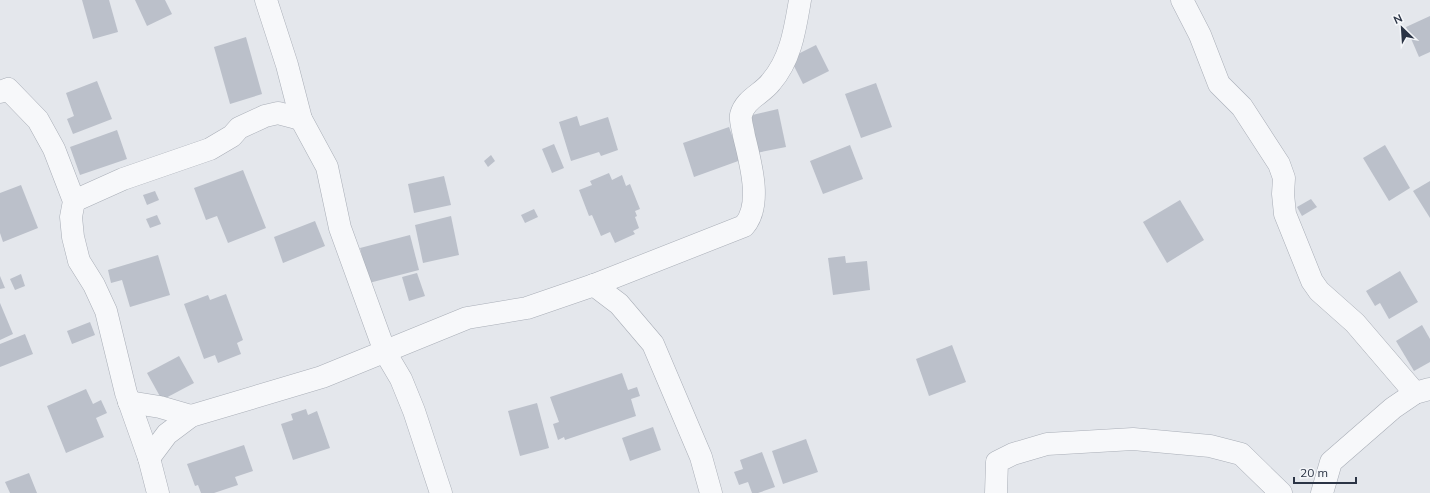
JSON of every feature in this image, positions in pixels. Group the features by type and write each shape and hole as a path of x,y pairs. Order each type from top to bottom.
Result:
{"street":[{"path":"266,0 287,65 301,119 327,167 340,228 385,352 401,379 442,493"},
{"path":"149,458 167,434 191,416 322,377 467,318 527,308 594,285 744,226 750,220 753,209 753,172 740,117 744,106 771,83 788,55 796,28 800,0"},
{"path":"1182,0 1200,35 1220,84 1242,107 1279,164 1284,178 1283,194 1285,214 1312,281 1319,291 1355,323 1423,391 1393,408 1331,462 1322,493"},
{"path":"0,92 8,89 38,120 54,149 74,201 71,217 74,244 79,262 94,285 106,311 130,402 149,458 158,493"},
{"path":"74,201 123,180 210,149 232,136 239,128 265,116 278,113 301,119"},
{"path":"594,285 619,304 653,344 701,457 711,493"},
{"path":"130,402 160,407 191,416"},
{"path":"996,493 997,462 1013,454 1047,444 1133,439 1210,446 1241,454 1281,493"}],"building":[{"path":"82,0 109,0 118,32 93,39"},
{"path":"135,0 165,0 172,14 147,26"},
{"path":"1430,16 1430,52 1419,57 1406,27"},
{"path":"246,37 262,94 230,104 214,47"},
{"path":"816,45 829,71 803,84 790,58"},
{"path":"97,81 112,119 73,134 67,119 74,116 66,93"},
{"path":"876,83 892,127 861,138 845,94"},
{"path":"778,109 786,147 756,153 748,116"},
{"path":"577,116 580,126 608,117 618,150 601,156 599,152 571,161 559,122"},
{"path":"729,127 741,160 694,177 683,143"},
{"path":"117,130 127,159 80,175 70,147"},
{"path":"554,144 564,168 552,173 542,149"},
{"path":"850,145 863,179 823,194 810,161"},
{"path":"1385,145 1410,188 1389,201 1363,158"},
{"path":"491,155 495,161 488,167 484,161"},
{"path":"243,170 266,228 228,243 217,216 206,220 194,188"},
{"path":"609,173 612,180 622,175 626,186 630,184 640,209 635,211 637,216 635,217 639,228 633,231 635,234 615,243 610,232 601,236 592,215 589,216 579,190 592,185 590,181"},
{"path":"444,176 451,205 414,213 408,184"},
{"path":"1430,181 1430,218 1413,191"},
{"path":"21,185 38,228 3,242 0,233 0,193"},
{"path":"155,191 159,200 147,205 143,195"},
{"path":"1311,199 1317,207 1302,216 1297,207"},
{"path":"1180,200 1204,240 1167,263 1143,222"},
{"path":"534,209 538,217 525,223 521,215"},
{"path":"157,215 161,224 150,228 146,219"},
{"path":"451,216 459,255 423,263 415,225"},
{"path":"315,221 325,246 283,263 274,237"},
{"path":"410,235 419,270 369,283 360,248"},
{"path":"158,255 170,295 130,307 122,280 111,283 108,270"},
{"path":"845,256 846,263 867,261 870,290 833,295 828,258"},
{"path":"1400,271 1418,302 1389,319 1380,303 1375,306 1366,291"},
{"path":"417,273 425,296 409,301 402,277"},
{"path":"21,274 25,286 15,290 10,279"},
{"path":"0,276 5,288 0,289"},
{"path":"226,294 243,340 237,343 241,354 218,363 215,355 204,359 184,304 208,295 210,300"},
{"path":"0,303 13,334 0,340"},
{"path":"90,322 95,335 72,344 67,331"},
{"path":"1422,325 1430,339 1430,362 1414,371 1396,341"},
{"path":"25,334 33,354 0,367 0,344"},
{"path":"952,345 966,382 929,396 916,359"},
{"path":"179,356 194,383 162,400 147,373"},
{"path":"622,373 628,390 637,387 640,396 631,399 636,416 565,440 564,437 558,440 553,424 559,422 550,397"},
{"path":"86,389 93,404 101,400 107,413 96,418 104,437 66,453 47,406"},
{"path":"537,403 549,448 520,456 508,411"},
{"path":"306,409 308,415 317,411 330,448 293,460 281,424 293,420 291,414"},
{"path":"653,427 661,450 630,461 622,438"},
{"path":"806,439 818,472 783,484 772,451"},
{"path":"244,445 253,471 235,477 238,485 214,493 201,493 198,485 195,486 187,464"},
{"path":"762,452 775,487 758,493 752,493 748,482 739,485 734,472 743,469 740,460"},
{"path":"29,473 37,493 10,493 5,482"}]}
